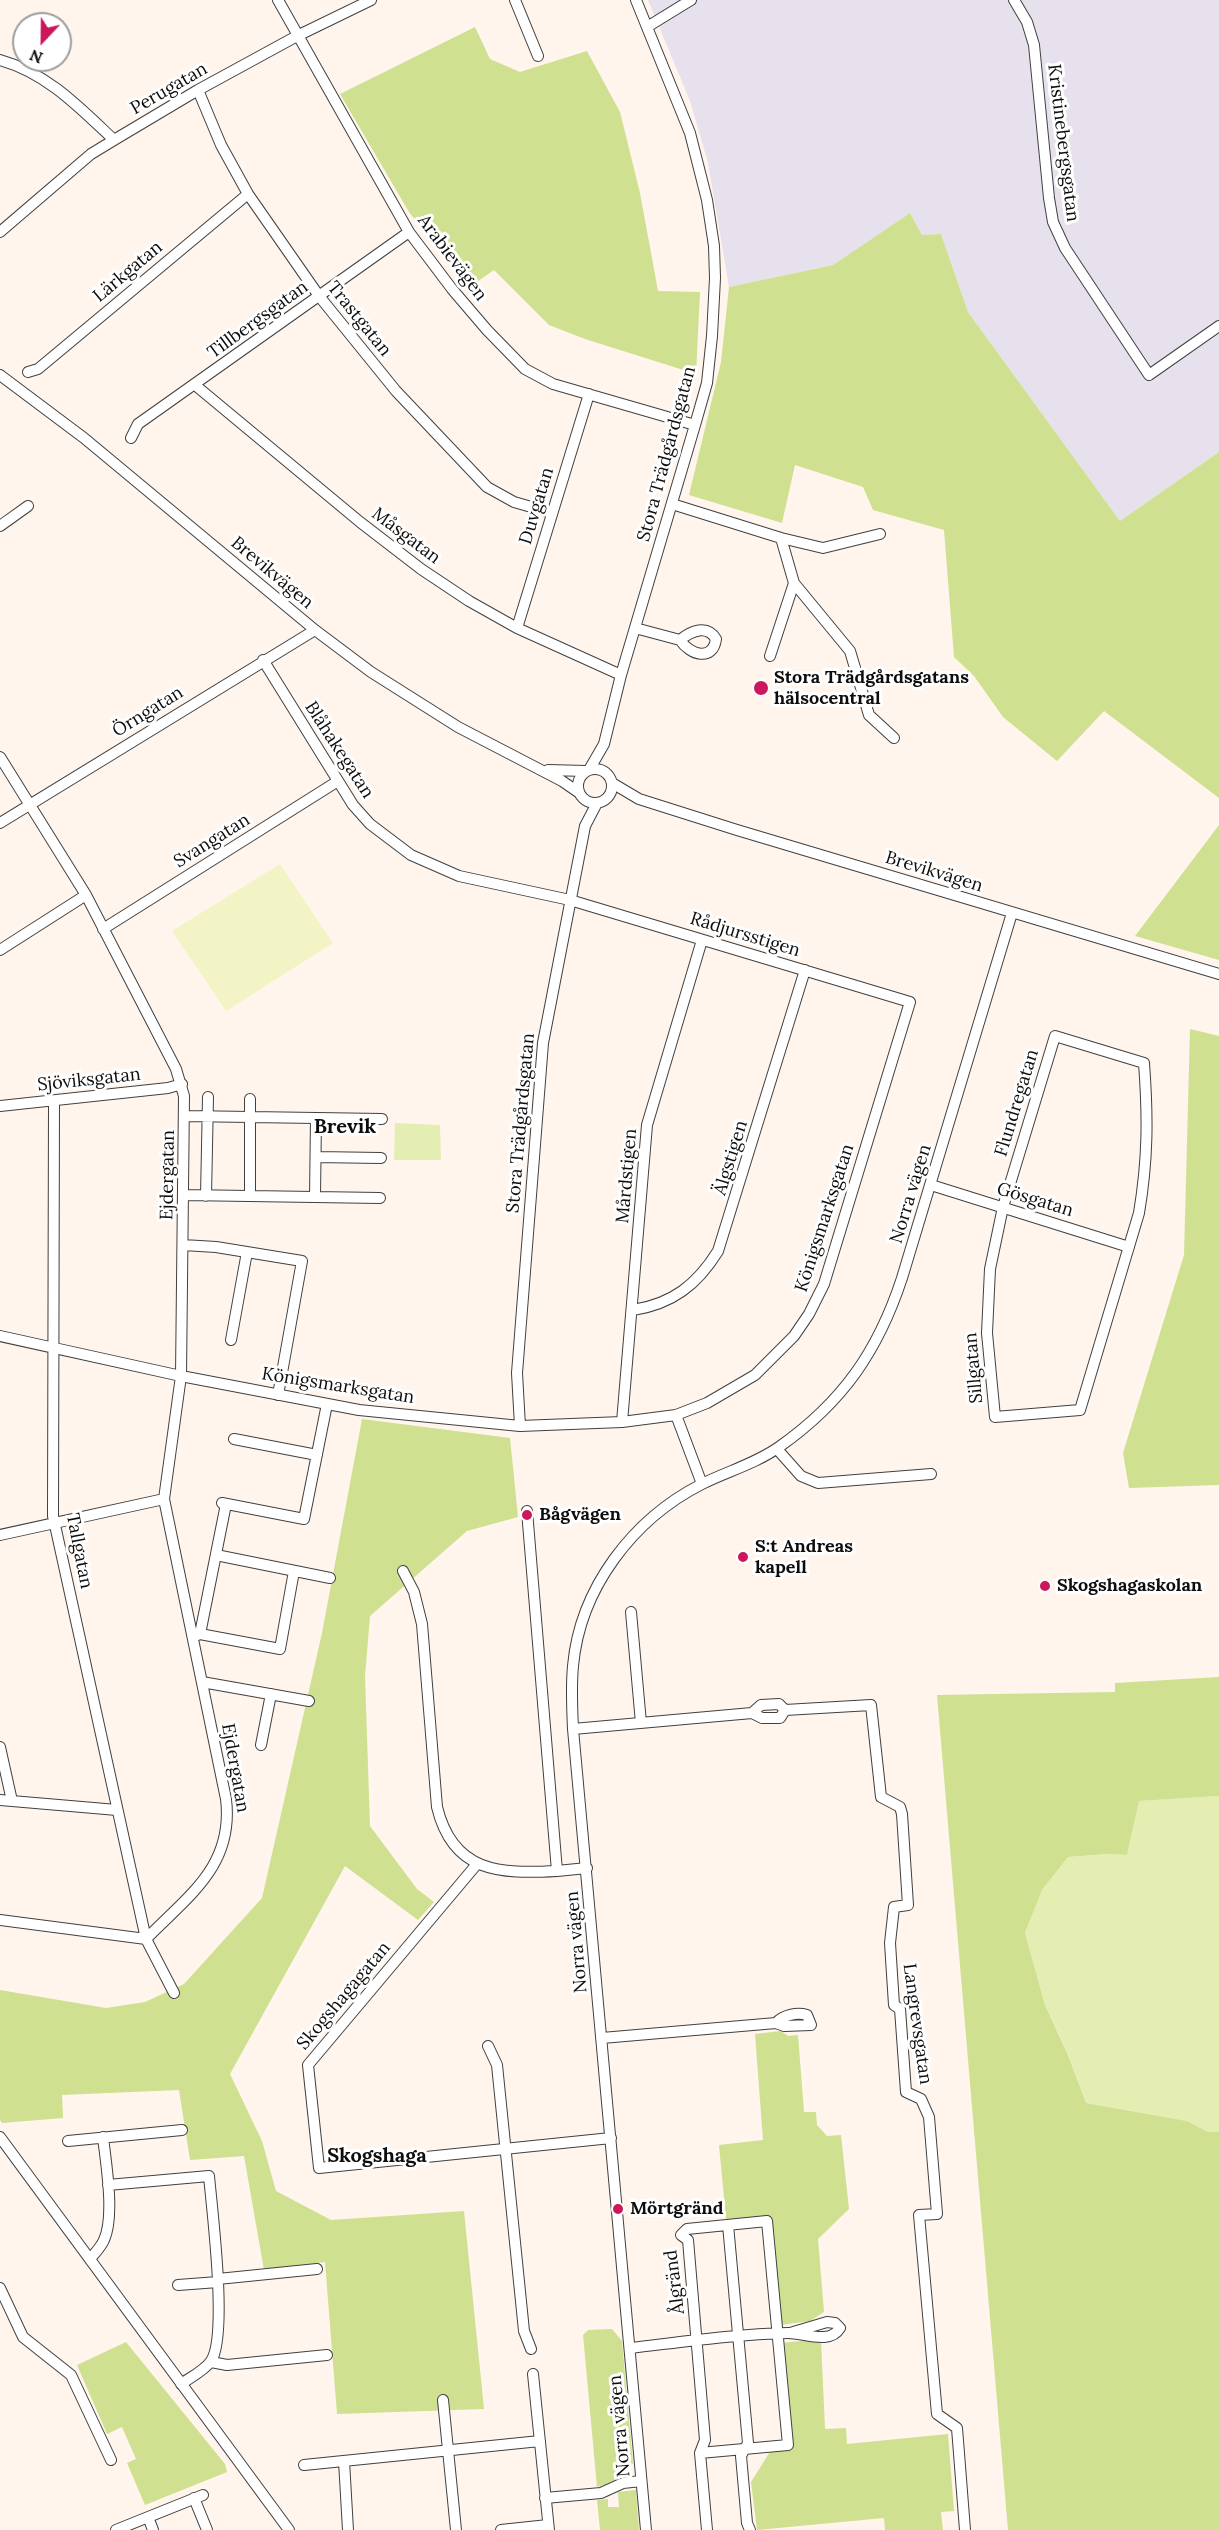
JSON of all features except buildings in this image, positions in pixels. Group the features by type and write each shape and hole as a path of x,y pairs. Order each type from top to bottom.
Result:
{"street":[{"name":"Arabievägen","path":"278,0 409,232 452,289 525,369 553,384 695,425"},
{"name":"Perugatan","path":"0,232 91,154 198,90 297,36 371,0"},
{"path":"515,0 538,56"},
{"name":"Stora Trädgårdsgatan","path":"587,771 604,744 621,675 707,383 712,336 714,246 707,200 690,133 636,0"},
{"path":"647,27 691,0"},
{"name":"Kristinebergsgatan","path":"1014,0 1027,22 1034,45 1053,222 1065,248 1149,375 1219,326"},
{"path":"0,60 27,69 44,78 114,140"},
{"name":"Trastgatan","path":"198,90 221,145 248,194 319,296 396,391 472,473 499,495 514,502 552,513"},
{"name":"Lärkgatan","path":"28,372 38,369 248,194"},
{"name":"Tillbergsgatan","path":"131,438 138,424 409,232"},
{"name":"Brevikvägen","path":"0,375 84,438 315,630 371,672 412,700 541,770 581,796"},
{"name":"Måsgatan","path":"195,385 360,522 421,569 469,601 517,628 621,675"},
{"name":"Duvgatan","path":"517,628 589,394"},
{"path":"672,504 782,538 823,548 880,534"},
{"path":"0,526 28,506"},
{"path":"782,538 794,583 850,651 869,715 894,738"},
{"path":"770,656 794,583"},
{"path":"635,628 680,640"},
{"name":"Örngatan","path":"0,823 315,630"},
{"name":"Blåhakegatan","path":"263,660 353,805 370,824 411,855 459,876 570,900"},
{"name":"Stora Trädgårdsgatan","path":"604,744 610,778"},
{"name":"Ejdergatan","path":"0,757 86,895 182,1084 185,1116 181,1376 164,1499 196,1636 202,1682 226,1798 228,1819 221,1852 212,1868 146,1939"},
{"path":"596,769 610,778 611,792 601,802 581,796 579,780 587,771 596,769"},
{"name":"Brevikvägen","path":"541,770 587,771"},
{"name":"Brevikvägen","path":"610,778 639,799 1219,974"},
{"name":"Svangatan","path":"103,929 338,781"},
{"name":"Stora Trädgårdsgatan","path":"520,1426 517,1373 543,1043 585,826 581,796"},
{"name":"Brevikvägen","path":"601,802 639,799"},
{"name":"Stora Trädgårdsgatan","path":"585,826 601,802"},
{"path":"0,951 86,895"},
{"name":"Rådjursstigen","path":"570,900 910,1002"},
{"name":"Norra vägen","path":"646,2530 573,1729 572,1684 577,1639 605,1572 637,1531 677,1499 702,1484 749,1465 777,1449 815,1420 854,1378 870,1353 894,1302 1012,913"},
{"name":"Mårdstigen","path":"622,1422 647,1125 702,939"},
{"name":"Älgstigen","path":"633,1310 652,1307 682,1293 708,1267 718,1251 805,970"},
{"name":"Königsmarksgatan","path":"0,1336 181,1376 359,1410 520,1426 622,1422 676,1415 707,1403 755,1375 776,1357 809,1314 824,1284 910,1002"},
{"name":"Flundregatan","path":"1003,1207 1055,1036 1144,1063 1148,1154 1139,1213 1129,1247"},
{"name":"Sjöviksgatan","path":"0,1106 182,1084"},
{"path":"206,1196 208,1097"},
{"path":"250,1099 250,1196"},
{"name":"Tallgatan","path":"54,1101 52,1348 55,1522 146,1939 174,1993"},
{"path":"185,1116 382,1119"},
{"path":"315,1197 316,1118"},
{"path":"316,1157 381,1158"},
{"name":"Gösgatan","path":"931,1185 1129,1247"},
{"path":"184,1196 380,1198"},
{"name":"Sillgatan","path":"1003,1207 992,1252 987,1300 987,1333 994,1417 1080,1410 1129,1247"},
{"path":"183,1245 302,1261 278,1395"},
{"path":"231,1340 247,1252"},
{"name":"Ejdergatan","path":"196,1636 216,1555 224,1503 304,1519 327,1404"},
{"path":"676,1415 702,1484"},
{"path":"234,1439 316,1455"},
{"path":"777,1449 801,1476 818,1483 932,1474"},
{"path":"0,1535 164,1499"},
{"path":"527,1511 557,1871"},
{"path":"216,1555 330,1578"},
{"path":"196,1636 280,1649 294,1571"},
{"path":"403,1571 414,1592 422,1624 437,1807 441,1821 454,1843 477,1864 505,1872 587,1868"},
{"path":"573,1729 641,1723 631,1612"},
{"path":"202,1682 309,1701"},
{"name":"Ejdergatan","path":"261,1745 271,1694"},
{"name":"Langrevsgatan","path":"641,1723 752,1713 762,1718 780,1718 785,1710 871,1705 881,1797 900,1807 902,1814 908,1905 894,1907 890,1943 894,2005 900,2009 906,2092 921,2099 929,2117 937,2214 919,2215 937,2414 957,2428 965,2530"},
{"path":"0,1747 6,1800 117,1810"},
{"name":"Skogshagagatan","path":"477,1864 308,2065 319,2168 611,2138"},
{"path":"0,1920 146,1939"},
{"path":"602,2038 776,2023"},
{"path":"488,2046 497,2065 524,2331 531,2349"},
{"path":"68,2141 182,2130"},
{"path":"0,2137 288,2530"},
{"path":"90,2259 98,2250 106,2234 108,2185 103,2138"},
{"path":"108,2185 209,2176 218,2280 215,2351 211,2362 181,2384"},
{"name":"Ålgränd","path":"767,2221 778,2334 788,2445 700,2453 705,2440 698,2341 688,2240 681,2235 687,2229 767,2221"},
{"path":"728,2225 748,2443 741,2456 747,2523 750,2530"},
{"path":"178,2285 317,2269"},
{"path":"0,2288 23,2337 71,2375 111,2460"},
{"path":"630,2348 790,2333"},
{"path":"211,2362 227,2365 327,2355"},
{"path":"501,2530 548,2528 533,2374"},
{"path":"443,2400 456,2530"},
{"path":"304,2464 540,2441"},
{"path":"700,2453 707,2530"},
{"path":"344,2461 348,2530"},
{"path":"545,2499 601,2493 623,2483 641,2481"},
{"path":"116,2530 199,2497 207,2530"},
{"path":"148,2517 153,2530"}],"shaded area":[{"path":"648,0 1219,0 1219,452 1120,521 968,312 941,234 922,235 910,213 833,265 729,287 708,163 690,101"}],"green space":[{"path":"475,27 490,59 520,72 587,51 620,112 640,193 658,291 700,292 696,374 585,339 549,325 494,270 468,288 409,212 340,94"},
{"path":"910,213 922,235 941,234 968,312 1120,521 1219,452 1219,798 1104,711 1057,761 1003,717 974,676 954,657 944,530 873,510 863,487 795,465 782,523 689,495 721,362 729,287 833,265"},
{"path":"1219,825 1219,960 1135,936"},
{"path":"280,864 333,943 226,1011 172,931"},
{"path":"1190,1029 1219,1036 1219,1485 1129,1488 1123,1453 1184,1255"},
{"path":"395,1123 440,1125 441,1160 394,1160"},
{"path":"362,1419 510,1438 518,1517 467,1531 370,1616 365,1676 370,1826 417,1889 434,1902 418,1920 345,1866 230,2074 262,2141 276,2191 331,2220 464,2211 484,2409 337,2414 325,2262 264,2270 244,2156 190,2160 179,2090 62,2095 63,2118 2,2123 0,2120 0,1990 106,2008 145,2002 184,1984 262,1898 322,1633"},
{"path":"1219,1677 1219,1796 1139,1801 1127,1855 1068,1857 1042,1890 1025,1933 1045,2005 1068,2055 1086,2103 1187,2121 1208,2132 1219,2132 1219,2530 1008,2530 937,1695 1115,1692 1115,1683"},
{"path":"1219,1796 1219,2132 1208,2132 1187,2121 1086,2103 1068,2054 1045,2005 1025,1933 1042,1890 1068,1857 1127,1855 1139,1801"},
{"path":"781,2031 788,2036 798,2035 804,2112 816,2112 817,2125 827,2136 841,2135 849,2209 818,2239 824,2312 810,2321 781,2325 770,2217 726,2219 719,2145 763,2140 755,2034"},
{"path":"612,2329 622,2341 633,2463 617,2478 597,2487 583,2335 588,2330"},
{"path":"821,2339 825,2429 846,2428 847,2444 948,2434 954,2511 941,2512 943,2530 885,2530 884,2518 757,2530 751,2482 771,2450 789,2449 780,2343"},
{"path":"126,2342 225,2464 227,2472 145,2505 127,2463 136,2459 122,2427 107,2434 77,2365"},
{"path":"636,2490 639,2530 600,2530 597,2500 608,2499 608,2507 619,2507 618,2492"}],"place":[{"name":"Stora Trädgårdsgatans hälsocentral","path":"761,688"},
{"name":"Bågvägen","path":"527,1515"},
{"name":"S:t Andreas kapell","path":"743,1557"},
{"name":"Skogshagaskolan","path":"1045,1586"},
{"name":"Mörtgränd","path":"618,2209"}],"district":[{"name":"Brevik","path":"345,1127"},
{"name":"Skogshaga","path":"377,2156"}]}
